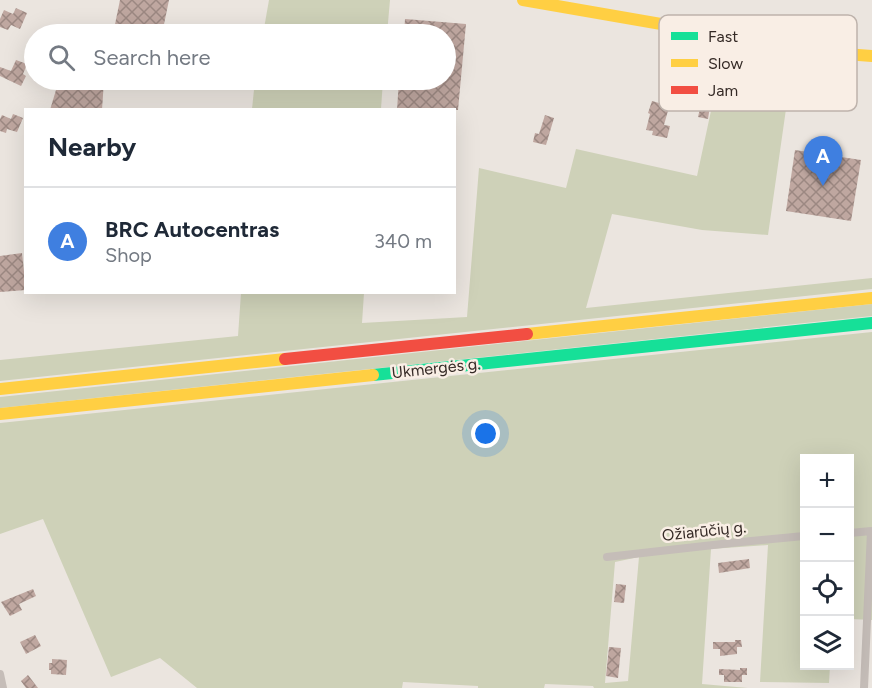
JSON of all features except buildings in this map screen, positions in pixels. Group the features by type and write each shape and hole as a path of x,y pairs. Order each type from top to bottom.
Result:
{"main road":[{"path":"523,0 659,24"},
{"path":"857,54 872,56"},
{"name":"Ukmergės g.","path":"0,389 870,298"},
{"name":"Ukmergės g.","path":"0,414 872,323"}],"street":[{"path":"854,533 871,531 864,688"},
{"name":"Ožiarūčių g.","path":"607,557 800,536"},
{"path":"0,674 3,688"}],"green space":[{"path":"269,0 390,0 388,24 265,24"},
{"path":"254,90 382,90 381,108 252,108"},
{"path":"711,111 786,111 768,235 702,230 612,214 586,308 872,278 872,289 0,381 0,360 238,336 241,294 364,294 362,323 467,317 479,168 566,188 576,149 697,176"},
{"path":"872,304 872,316 0,408 0,397"},
{"path":"872,332 872,620 854,619 854,454 800,454 800,670 830,670 829,683 760,682 768,545 711,549 702,684 748,688 594,688 593,686 545,684 544,688 478,688 478,686 403,682 402,688 197,688 160,658 111,677 43,519 0,534 0,423","holes":["639,557 628,681 605,683 615,562"]}],"traffic: fast":[{"path":"373,375 872,323"}],"traffic: slow":[{"path":"523,0 659,24"},
{"path":"857,55 872,56"},
{"path":"527,334 872,298"},
{"path":"0,389 285,359"},
{"path":"0,414 373,375"}],"traffic: jam":[{"path":"285,359 527,334"}],"place":[{"name":"BRC Autocentras","path":"823,186"}]}
